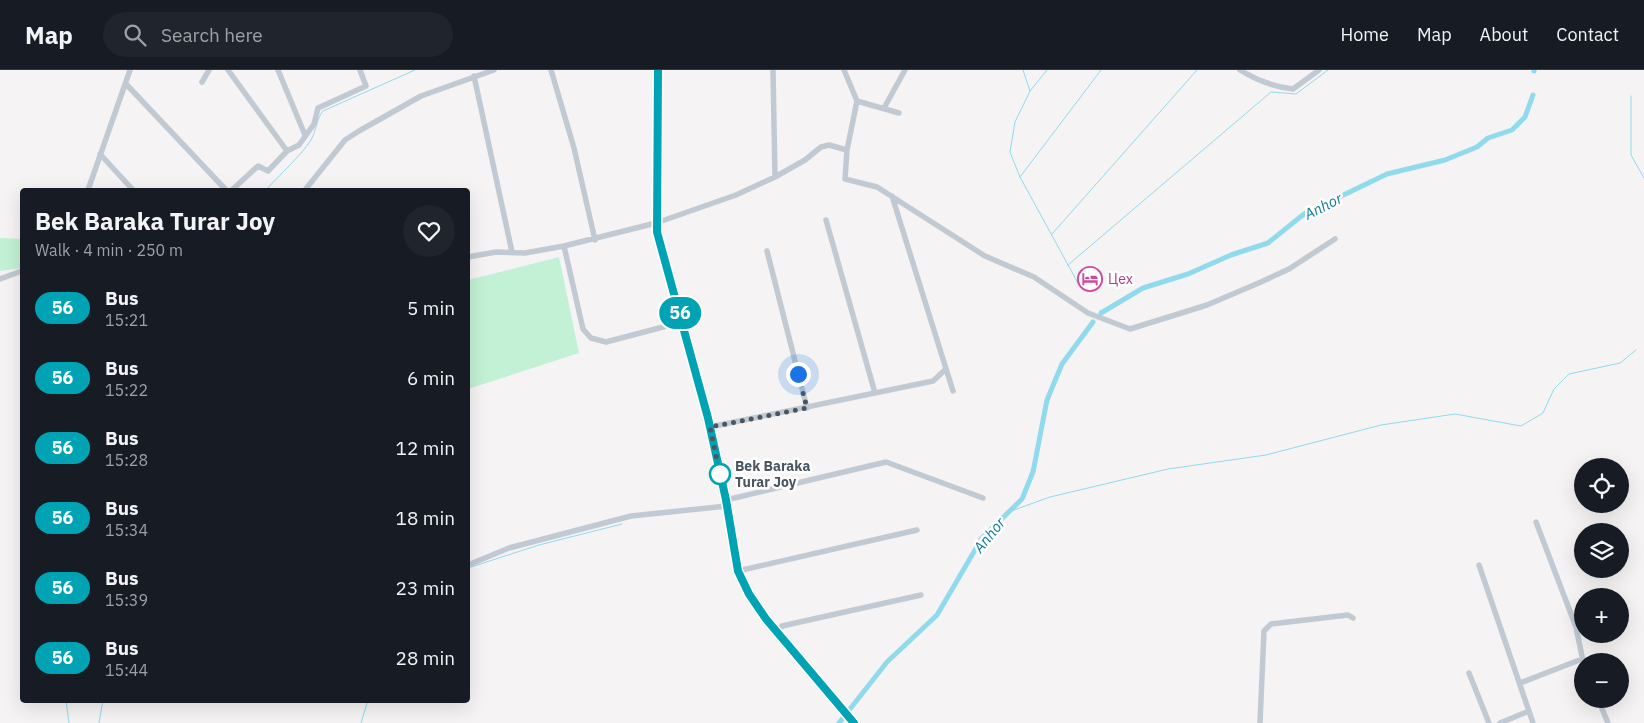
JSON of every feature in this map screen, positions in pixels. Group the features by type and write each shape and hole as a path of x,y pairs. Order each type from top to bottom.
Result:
{"main road":[{"path":"658,70 656,223 710,427 738,571 753,600 854,723"}],"street":[{"path":"89,188 127,85 130,70"},
{"path":"202,82 209,70"},
{"path":"228,70 287,151"},
{"path":"278,70 305,135"},
{"path":"234,188 258,166 268,171 287,151 299,145 314,124 318,108 366,86 360,70"},
{"path":"307,188 345,140 421,96 494,70"},
{"path":"551,70 574,148 596,240"},
{"path":"773,70 775,177"},
{"path":"844,70 856,101 844,179 877,187 984,256 1034,277 1088,313 1130,329 1207,305 1261,282 1289,269 1335,239"},
{"path":"884,108 905,70"},
{"path":"1240,70 1251,77 1293,89 1320,70"},
{"path":"474,76 512,252"},
{"path":"127,85 224,188"},
{"path":"856,101 900,113"},
{"path":"470,257 525,252 596,240 656,223 736,195 775,177 805,160 821,146 829,145 847,150"},
{"path":"100,154 131,188"},
{"path":"892,196 953,391"},
{"path":"826,220 875,393"},
{"path":"564,246 583,330 591,338 606,342 682,322"},
{"path":"766,251 807,408"},
{"path":"0,279 20,273"},
{"path":"710,427 933,381 946,369"},
{"path":"470,564 509,548 631,516 726,503 886,462 983,498"},
{"path":"1536,522 1576,627 1582,653"},
{"path":"738,571 917,530"},
{"path":"1479,565 1533,723"},
{"path":"777,631 782,626 921,595"},
{"path":"1260,723 1264,631 1271,624 1348,614 1354,618"},
{"path":"1520,683 1574,663"},
{"path":"1469,673 1489,723"},
{"path":"1602,708 1608,723"},
{"path":"1500,723 1529,711"}],"green space":[{"path":"0,238 20,239 20,268 0,271"},
{"path":"559,257 579,353 470,388 470,279"}],"waterway":[{"path":"268,188 306,147 313,136 323,111 415,70"},
{"path":"1023,70 1030,91"},
{"path":"1047,70 1030,91 1015,122 1010,152 1020,177 1079,285"},
{"path":"1020,177 1101,70"},
{"path":"1052,234 1197,70"},
{"path":"1068,265 1271,92 1296,94 1328,70"},
{"name":"Anhor","path":"1101,313 1143,288 1188,274 1231,255 1268,243 1304,214 1387,174 1445,160 1477,147 1488,138 1512,130 1525,117 1533,95"},
{"path":"1631,96 1631,155 1644,178"},
{"name":"Anhor","path":"839,723 887,662 937,615 982,538 1022,499 1033,472 1047,400 1062,364 1093,322"},
{"path":"1011,511 1050,497 1168,469 1266,455 1381,425 1455,414 1521,426 1543,413 1554,389 1569,374 1620,363 1636,350"},
{"path":"470,567 539,545 622,524"},
{"path":"66,703 69,723"},
{"path":"99,723 102,703"},
{"path":"361,723 367,703"}],"bus line":[{"name":"56","path":"658,70 657,232 708,418 726,500 738,571 749,594 766,619 854,723"}],"place":[{"name":"Цех","path":"1090,279"},
{"name":"Bek Baraka Turar Joy","path":"720,474"}],"route":[{"path":"720,474 710,427 754,420 807,408 798,374"}]}
